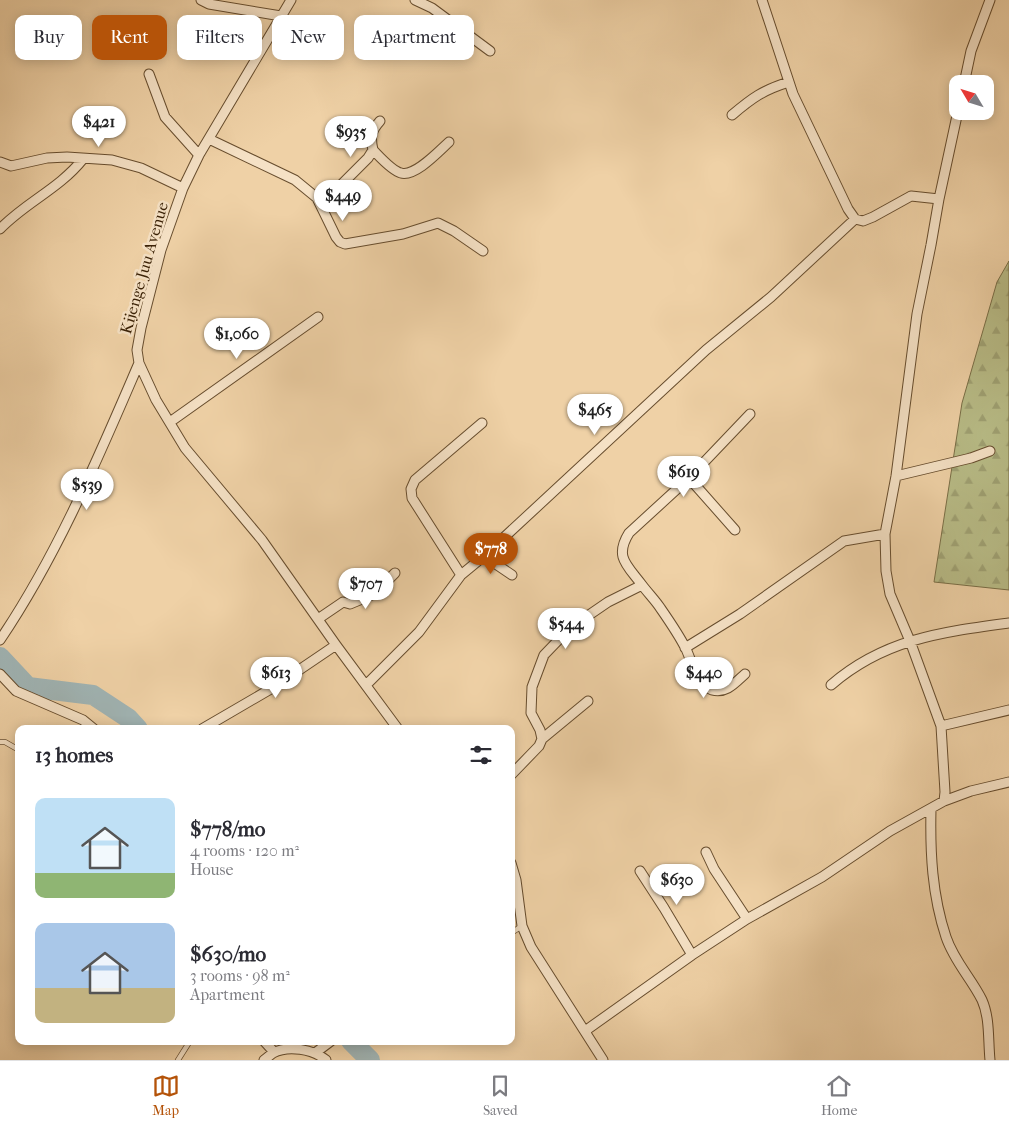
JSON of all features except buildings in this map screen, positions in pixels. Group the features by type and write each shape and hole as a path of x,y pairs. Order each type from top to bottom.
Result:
{"street":[{"path":"201,0 209,4 275,15"},
{"name":"Kijenge Juu Avenue","path":"282,15 291,0"},
{"path":"415,0 432,8 490,51"},
{"path":"762,0 789,82 848,209 855,219 863,221 911,196 939,199"},
{"path":"966,75 971,51 990,0"},
{"name":"Kijenge Juu Avenue","path":"272,31 199,155 183,188 161,250 141,328 137,350 139,363 156,400 185,448 262,540 395,725"},
{"path":"149,74 165,117 199,155"},
{"path":"732,115 753,97 768,88 789,82"},
{"path":"944,801 946,792 941,726 910,641 890,594 886,572 885,534 896,476 917,314 956,120"},
{"path":"380,121 372,130 370,138 373,150 394,169 402,173 407,174 429,160 449,142"},
{"path":"209,139 295,180 317,198 340,242 345,244 402,234 438,223 454,231 483,251"},
{"path":"321,205 368,158 373,150"},
{"path":"0,162 11,166 47,158 67,157 112,160 141,168 183,188"},
{"path":"0,229 25,207 70,175 83,159"},
{"path":"366,685 419,632 461,574 484,556 706,350 771,297 855,219"},
{"path":"170,422 318,317"},
{"path":"0,640 24,605 56,546 86,485 139,363"},
{"path":"745,674 726,690 710,689 705,685 660,607 626,564 622,554 622,544 629,533 689,478 750,414"},
{"path":"461,574 412,498 411,489 415,480 482,423"},
{"path":"896,476 990,452"},
{"path":"689,478 735,530"},
{"path":"685,648 740,614 844,541 885,534"},
{"path":"484,556 512,575"},
{"path":"318,619 343,602 350,604 374,594 395,573"},
{"path":"542,739 540,730 531,713 532,687 544,656 570,628 608,602 642,585"},
{"path":"831,685 856,665 882,651 910,641 958,630 1009,623"},
{"path":"209,725 274,687 336,645"},
{"path":"0,674 16,691 83,720 89,725"},
{"path":"515,771 539,746 542,739 588,701"},
{"path":"941,726 1009,710"},
{"path":"585,1031 692,955 747,920 822,877 890,831 944,801 971,791 1009,782"},
{"path":"931,809 930,857 936,900 953,955 981,999 986,1012 990,1060"},
{"path":"706,852 714,869 747,920"},
{"path":"640,871 692,955"},
{"path":"515,877 522,926 530,947 603,1060"},
{"path":"268,1045 274,1052"},
{"path":"264,1060 274,1052 294,1049 318,1051 326,1045"},
{"path":"318,1051 326,1060"}],"lane":[{"path":"0,742 5,742 15,748"},
{"path":"515,930 522,926"},
{"path":"178,1060 187,1045"}],"green space":[{"path":"1009,261 1009,590 934,582 962,403 997,282"}],"waterway":[{"path":"0,657 28,687 93,695 128,718 134,725"},
{"path":"355,1045 370,1060"}]}
